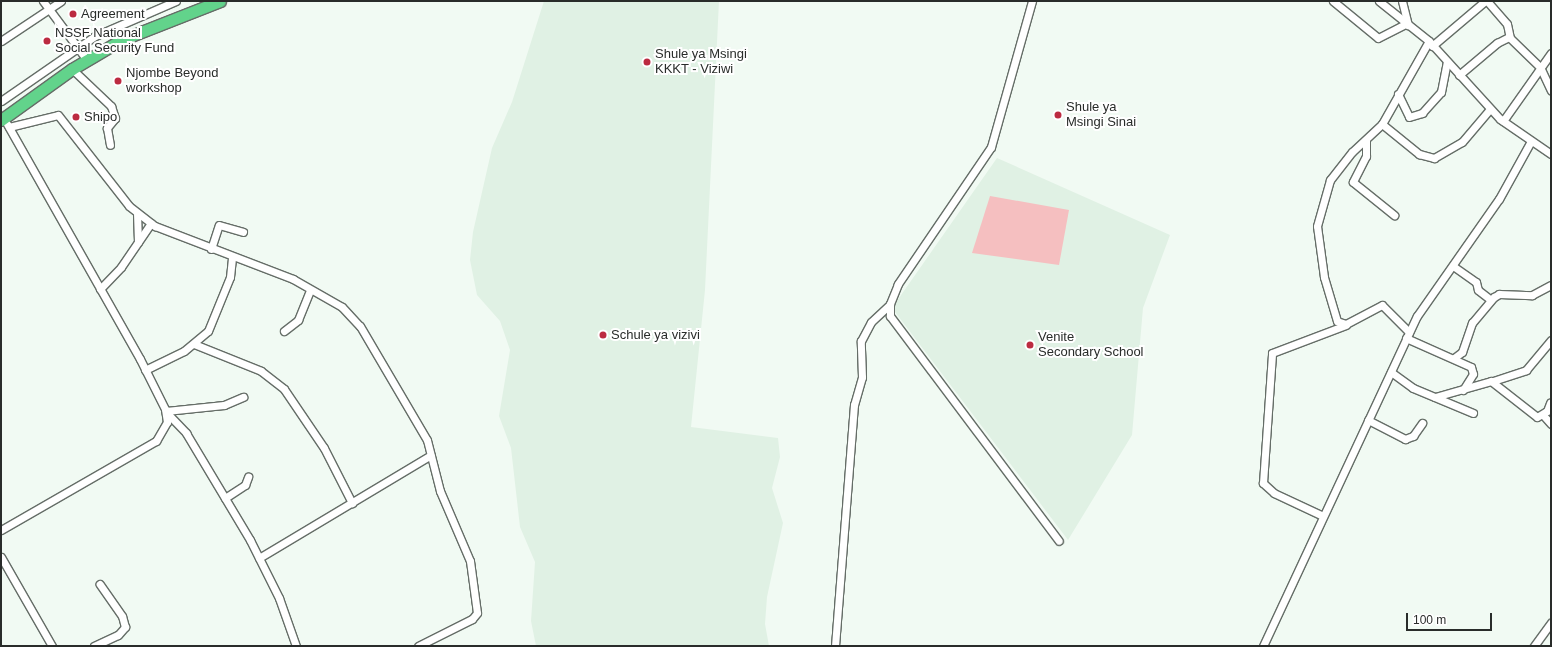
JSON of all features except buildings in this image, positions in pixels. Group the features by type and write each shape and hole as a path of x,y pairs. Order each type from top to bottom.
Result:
{"highway":[{"path":"5,122 72,69 87,60 153,25 220,1"}],"street":[{"path":"42,1 79,46 87,60"},
{"path":"1,41 50,10 61,1"},
{"path":"1,101 79,46 121,22 176,1"},
{"path":"1032,1 991,147 898,284 890,304 890,316 900,333 1059,542"},
{"path":"1334,1 1378,38 1407,24"},
{"path":"1380,1 1430,43 1458,76 1503,121 1531,141 1550,151"},
{"path":"1402,1 1407,24"},
{"path":"1346,324 1337,321 1328,298 1318,243 1318,215 1333,176 1382,124 1398,94 1430,43 1486,1 1507,24 1510,38 1540,67 1551,91"},
{"path":"1458,76 1497,43 1510,38"},
{"path":"1503,121 1551,52"},
{"path":"1398,94 1409,116 1422,113 1441,92 1447,62"},
{"path":"72,69 111,106 115,118 107,128 110,145"},
{"path":"1382,124 1419,154 1434,158 1462,142 1490,109"},
{"path":"295,645 279,598 259,558 186,433 166,412 145,370 5,122 59,116 137,213 151,223 232,257 293,279 342,307 360,326 427,440 440,491 470,561 477,613 472,619 418,646"},
{"path":"1366,140 1366,156 1352,182 1394,215"},
{"path":"1263,646 1408,335 1499,199 1531,141"},
{"path":"137,213 138,242"},
{"path":"100,289 138,242 151,223"},
{"path":"212,249 219,224 243,232"},
{"path":"145,370 194,344 215,318 230,277 232,257"},
{"path":"1454,266 1476,282 1478,290 1491,300"},
{"path":"1454,358 1462,352 1472,323 1491,300 1499,294 1532,295 1551,285"},
{"path":"284,331 298,320 310,290"},
{"path":"835,646 854,405 862,377 861,341 871,322 890,304"},
{"path":"1323,516 1274,493 1263,483 1272,353 1346,324 1382,305 1408,335 1454,358 1473,370 1463,390"},
{"path":"1435,397 1463,390 1526,370 1551,340"},
{"path":"194,344 261,371 284,388 324,448 352,503"},
{"path":"1391,372 1413,388 1473,413"},
{"path":"1492,381 1535,415 1543,415 1551,424"},
{"path":"166,412 224,405 243,397"},
{"path":"1543,415 1550,403"},
{"path":"1,530 156,441 164,430 166,412"},
{"path":"1368,420 1405,439 1413,436 1422,423"},
{"path":"259,558 431,455"},
{"path":"225,498 245,485 248,477"},
{"path":"1,557 52,646"},
{"path":"94,646 118,635 125,627 122,616 100,584"},
{"path":"1534,646 1551,623"}],"shaded area":[{"name":"Schule ya vizivi","path":"544,1 719,1 705,290 691,427 778,438 780,457 772,488 783,523 767,597 765,624 769,646 536,646 531,621 535,562 520,527 511,448 499,416 510,350 500,321 477,295 470,260 473,232 492,148 512,102"},
{"name":"Venite Secondary School","path":"997,158 1170,235 1143,308 1132,435 1068,540 892,308"},
{"path":"990,196 1069,210 1059,265 972,253"}],"place":[{"name":"Agreement","path":"73,14"},
{"name":"NSSF National Social Security Fund","path":"47,41"},
{"name":"Shule ya Msingi KKKT - Viziwi","path":"647,62"},
{"name":"Njombe Beyond workshop","path":"118,81"},
{"name":"Shule ya Msingi Sinai","path":"1058,115"},
{"name":"Shipo","path":"76,117"},
{"name":"Schule ya vizivi","path":"603,335"},
{"name":"Venite Secondary School","path":"1030,345"}]}
